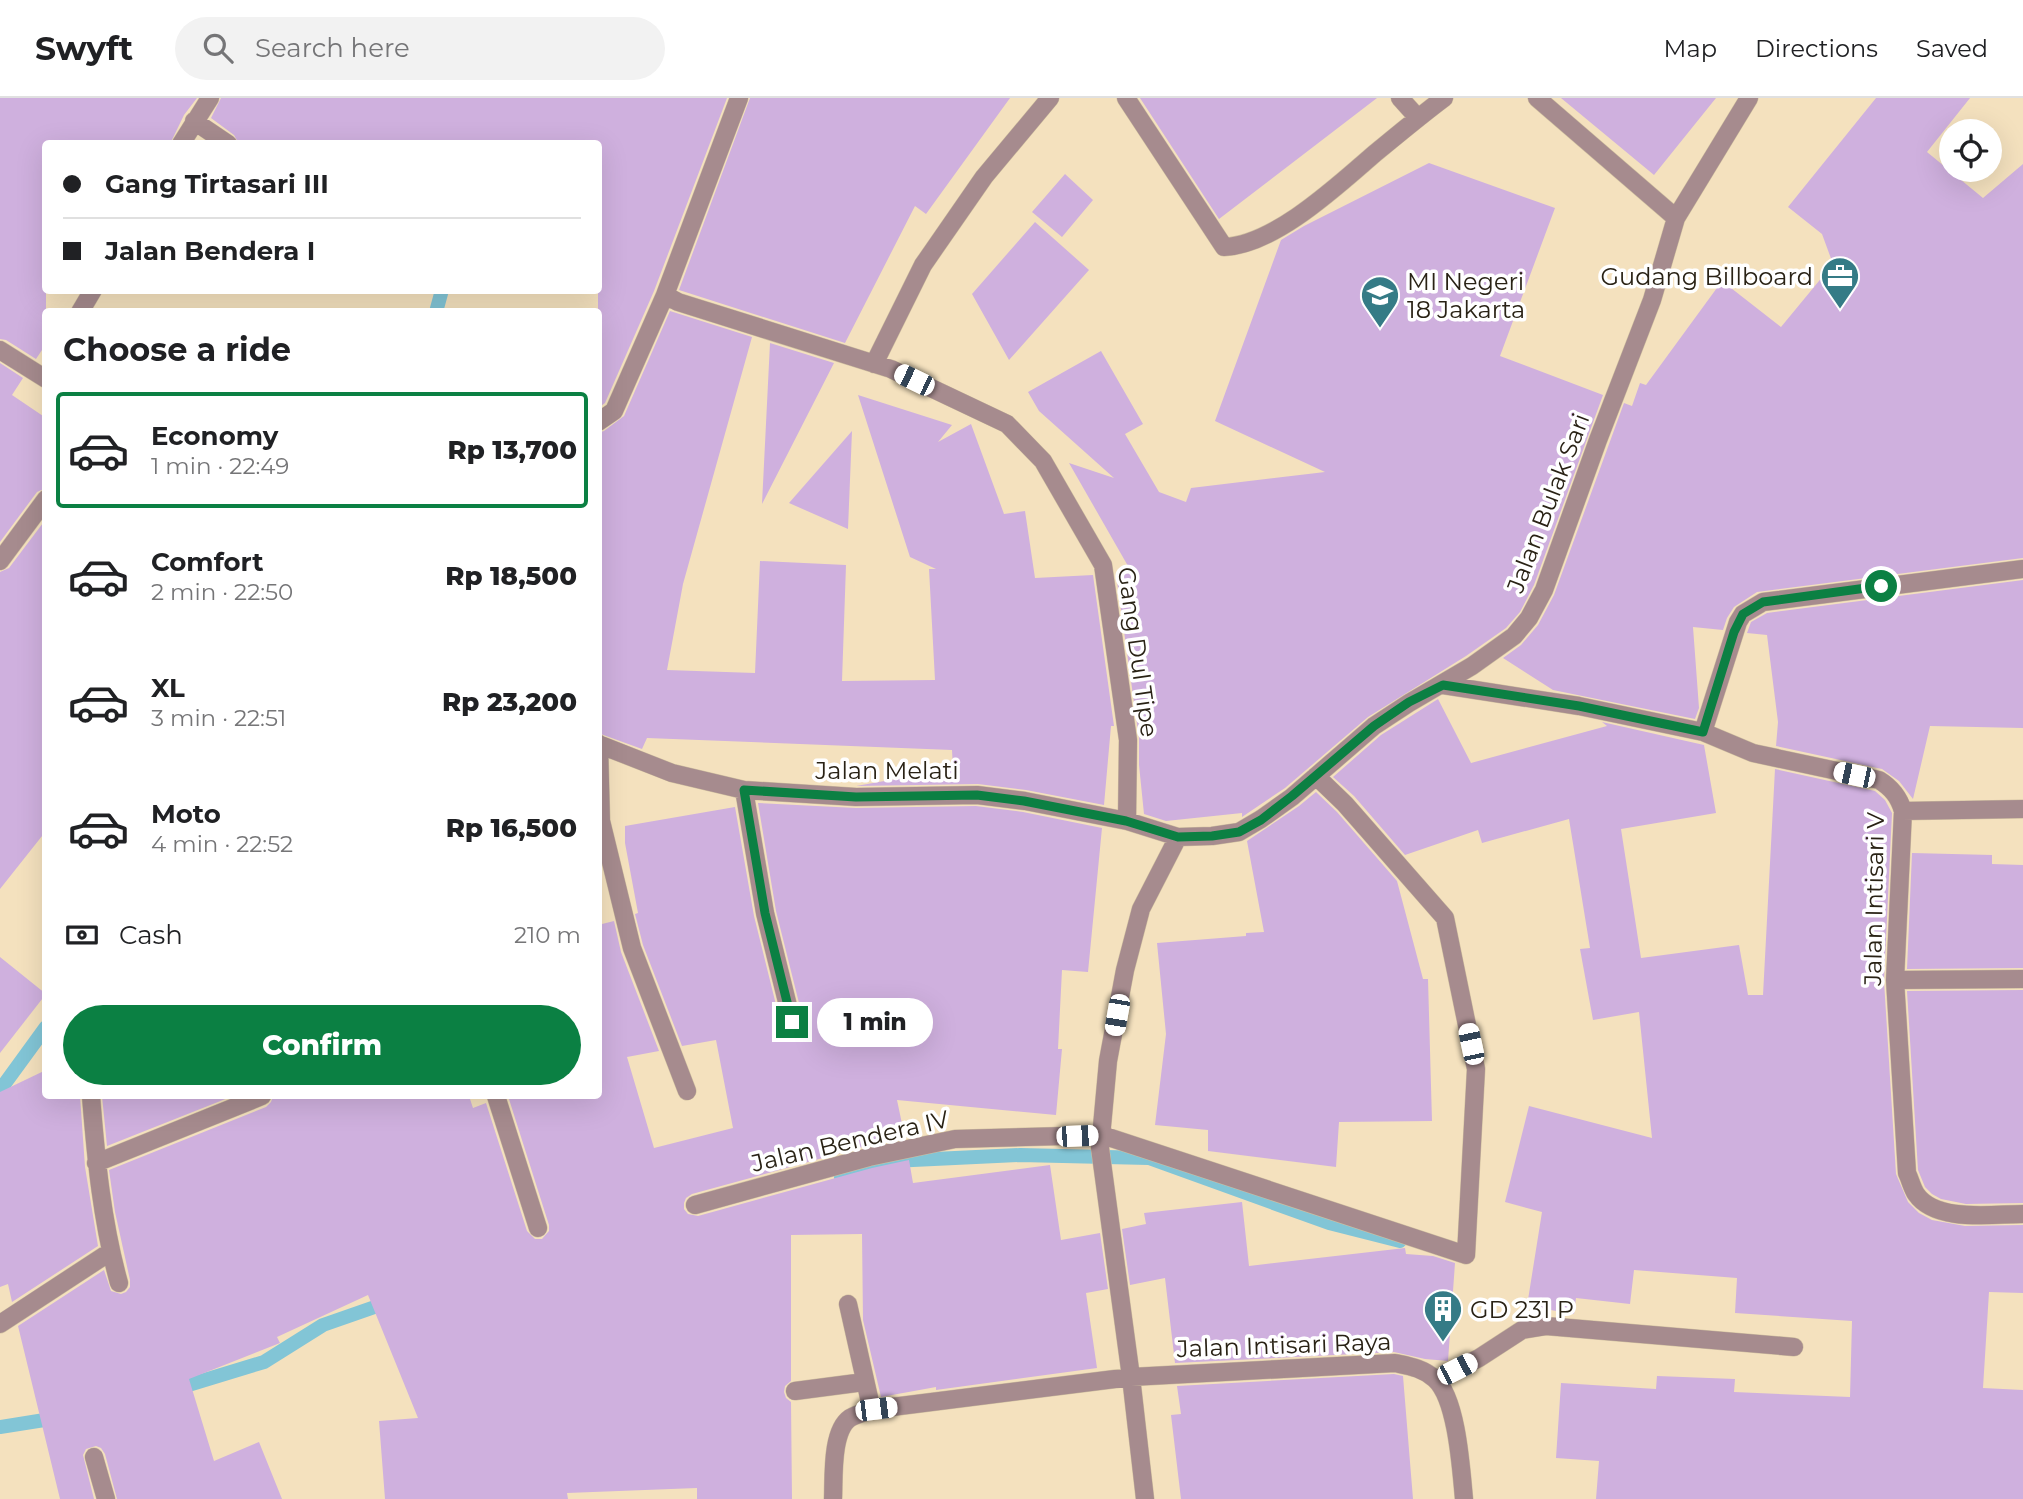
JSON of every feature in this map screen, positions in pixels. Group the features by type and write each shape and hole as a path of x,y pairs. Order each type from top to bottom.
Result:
{"street":[{"path":"183,140 210,98"},
{"path":"602,419 614,411 665,295 739,98"},
{"path":"874,364 923,265 984,177 1050,98"},
{"path":"1126,98 1224,247 1248,244 1293,219 1444,98"},
{"path":"1400,98 1418,118"},
{"path":"1537,98 1676,218"},
{"name":"Jalan Bulak Sari","path":"1178,837 1239,832 1261,820 1374,726 1409,702 1443,685 1514,636 1529,618 1544,590 1652,300 1676,218 1749,98"},
{"path":"194,121 222,140"},
{"name":"Gang Dul Tipe","path":"665,295 678,302 891,369 1007,424 1043,461 1103,565 1128,740 1126,821"},
{"path":"0,350 42,374"},
{"path":"0,561 42,504"},
{"path":"1703,732 1738,622 1743,614 1763,602 2023,569"},
{"name":"Jalan Intisari V","path":"1443,685 1579,706 1703,732 1753,753 1880,780 1895,792 1903,811 1895,980 1908,1173 1916,1193 1926,1204 1938,1211 1953,1214 2023,1214"},
{"name":"Jalan Melati","path":"602,745 672,773 744,790 856,797 977,795 1024,801 1126,821 1178,837"},
{"name":"Jalan Bendera IV","path":"695,1205 869,1157 955,1139 1101,1142 1466,1255 1476,1069 1445,918 1345,804 1316,776"},
{"path":"744,790 765,913 792,1022"},
{"path":"1903,811 2023,809"},
{"path":"602,825 632,948 687,1091"},
{"path":"1145,1499 1101,1142 1108,1061 1125,970 1141,909 1178,837"},
{"path":"1895,980 2023,979"},
{"path":"91,1099 96,1163 110,1252 118,1283"},
{"path":"96,1163 255,1099"},
{"path":"497,1099 538,1228"},
{"path":"0,1324 110,1252"},
{"path":"833,1499 839,1431 850,1418 872,1411 848,1304"},
{"path":"1464,1499 1451,1409 1436,1380 1479,1358 1522,1331 1546,1326 1794,1347"},
{"name":"Jalan Intisari Raya","path":"872,1411 1131,1377 1395,1363 1414,1366 1436,1380"},
{"path":"794,1391 864,1382"},
{"path":"94,1457 106,1499"}],"building":[{"path":"0,98 197,98 184,115 172,140 42,140 42,294 46,294 46,308 42,308 42,350 36,359 0,339"},
{"path":"221,98 727,98 654,291 602,405 602,308 598,308 598,294 602,294 602,140 237,140 211,118"},
{"path":"750,98 1010,98 926,214 915,206 845,343 679,290"},
{"path":"1140,98 1377,98 1219,219"},
{"path":"1561,98 1716,98 1654,175"},
{"path":"1876,98 1970,98 1953,119 1939,119 1939,137 1927,152 1939,162 1939,182 1964,182 1983,198 2023,164 2023,558 1757,592 1734,607 1723,630 1693,627 1699,708 1695,719 1553,690 1503,658 1521,645 1538,625 1554,595 1624,403 1632,406 1640,383 1646,385 1722,281 1781,327 1833,264 1822,234 1788,207"},
{"path":"1429,163 1555,208 1500,356 1603,395 1534,585 1520,612 1506,628 1368,717 1285,788 1242,817 1242,813 1166,821 1144,814 1139,738 1116,574 1132,573 1069,463 1114,478 1039,411 1028,392 1101,351 1143,424 1125,434 1159,492 1186,502 1191,488 1325,472 1215,421 1281,240"},
{"path":"1065,174 1093,200 1062,237 1032,212"},
{"path":"1035,222 1089,270 1009,360 972,294"},
{"path":"670,311 752,337 683,584 667,670 755,673 760,561 846,565 842,681 935,680 929,569 936,569 910,557 858,395 952,425 938,442 971,424 1004,514 1025,511 1035,578 1093,575 1114,726 1111,726 1104,805 978,784 856,786 953,769 952,750 647,738 642,749 602,734 602,432 624,416"},
{"path":"770,343 834,363 762,504"},
{"path":"0,363 23,378 12,395 42,415 42,490 37,492 0,542"},
{"path":"852,431 848,529 789,503"},
{"path":"42,524 42,836 0,889 0,572 9,568"},
{"path":"2023,580 2023,728 1930,726 1913,799 1899,781 1882,769 1776,746 1778,722 1767,635 1747,633 1751,622 1767,613"},
{"path":"1438,699 1471,763 1607,726 1602,722 1704,745 1716,813 1621,829 1641,958 1739,945 1748,995 1763,995 1775,769 1875,791 1885,800 1892,813 1884,981 1896,1174 1908,1202 1919,1213 1932,1220 1965,1226 2023,1225 2023,1293 1989,1292 1983,1388 2023,1390 2023,1499 1596,1499 1599,1461 1556,1458 1561,1383 1656,1389 1657,1376 1735,1379 1734,1392 1850,1397 1852,1321 1735,1313 1737,1278 1634,1270 1630,1304 1576,1298 1574,1314 1527,1306 1542,1212 1505,1202 1529,1106 1652,1138 1639,1012 1593,1020 1580,949 1590,948 1569,819 1482,843 1478,830 1405,855 1354,796 1333,777 1381,735"},
{"path":"1316,792 1397,881 1423,979 1428,979 1432,1121 1339,1122 1336,1167 1208,1151 1208,1130 1155,1125 1166,1034 1157,943 1246,936 1246,933 1264,932 1247,841"},
{"path":"758,803 856,808 976,806 1023,812 1102,828 1088,972 1062,970 1058,1049 1062,1049 1056,1115 897,1100 905,1138 866,1146 692,1194 684,1203 688,1214 698,1216 909,1160 913,1183 1050,1165 1061,1240 1100,1233 1108,1289 1086,1293 1097,1368 936,1390 936,1387 881,1397 863,1320 862,1234 791,1235 791,1381 785,1386 784,1392 791,1402 792,1499 697,1499 697,1488 567,1493 568,1499 385,1499 379,1421 418,1418 368,1295 277,1337 280,1343 189,1379 214,1461 259,1442 282,1499 117,1499 105,1454 96,1446 86,1449 83,1455 94,1499 60,1499 18,1326 104,1270 111,1291 121,1294 130,1287 109,1170 266,1107 272,1099 470,1099 473,1108 486,1103 527,1231 535,1239 542,1239 549,1231 549,1225 509,1099 602,1099 602,924 614,921 621,952 659,1051 627,1057 654,1148 733,1128 716,1040 682,1046 643,945 635,914 638,913 625,843 625,826 735,807 754,916 781,1025 784,1030 794,1033 800,1030 803,1019 776,911"},
{"path":"1912,853 1992,855 1992,864 2023,865 2023,968 1907,969"},
{"path":"0,957 42,991 42,999 0,1053"},
{"path":"2023,990 2023,1203 1966,1204 1941,1199 1925,1187 1918,1170 1907,991"},
{"path":"42,1072 42,1099 80,1099 85,1167 98,1246 12,1302 8,1284 0,1287 0,1092"},
{"path":"102,1099 225,1099 107,1146"},
{"path":"1242,1202 1249,1266 1405,1248 1406,1254 1433,1256 1455,1263 1448,1361 1394,1352 1175,1363 1165,1278 1130,1285 1122,1229 1146,1224 1144,1213"},
{"path":"1394,1374 1403,1376 1413,1499 1181,1499 1171,1415 1181,1414 1177,1386"}],"waterway":[{"path":"437,308 441,294"},
{"path":"0,1090 42,1032"},
{"path":"841,1177 892,1161 1020,1155 1149,1158 1329,1223 1400,1241"},
{"path":"172,1390 264,1362 323,1325 389,1302"},
{"path":"0,1427 57,1418"}],"place":[{"name":"Gudang Billboard","path":"1840,310"},
{"name":"MI Negeri 18 Jakarta","path":"1380,329"},
{"name":"GD 231 P","path":"1443,1343"}],"route":[{"path":"792,1022 765,913 744,790 856,797 977,795 1024,801 1126,821 1178,837 1239,832 1261,820 1292,796 1374,726 1409,702 1443,685 1579,706 1703,732 1734,632 1743,614 1763,602 1881,586"}]}
